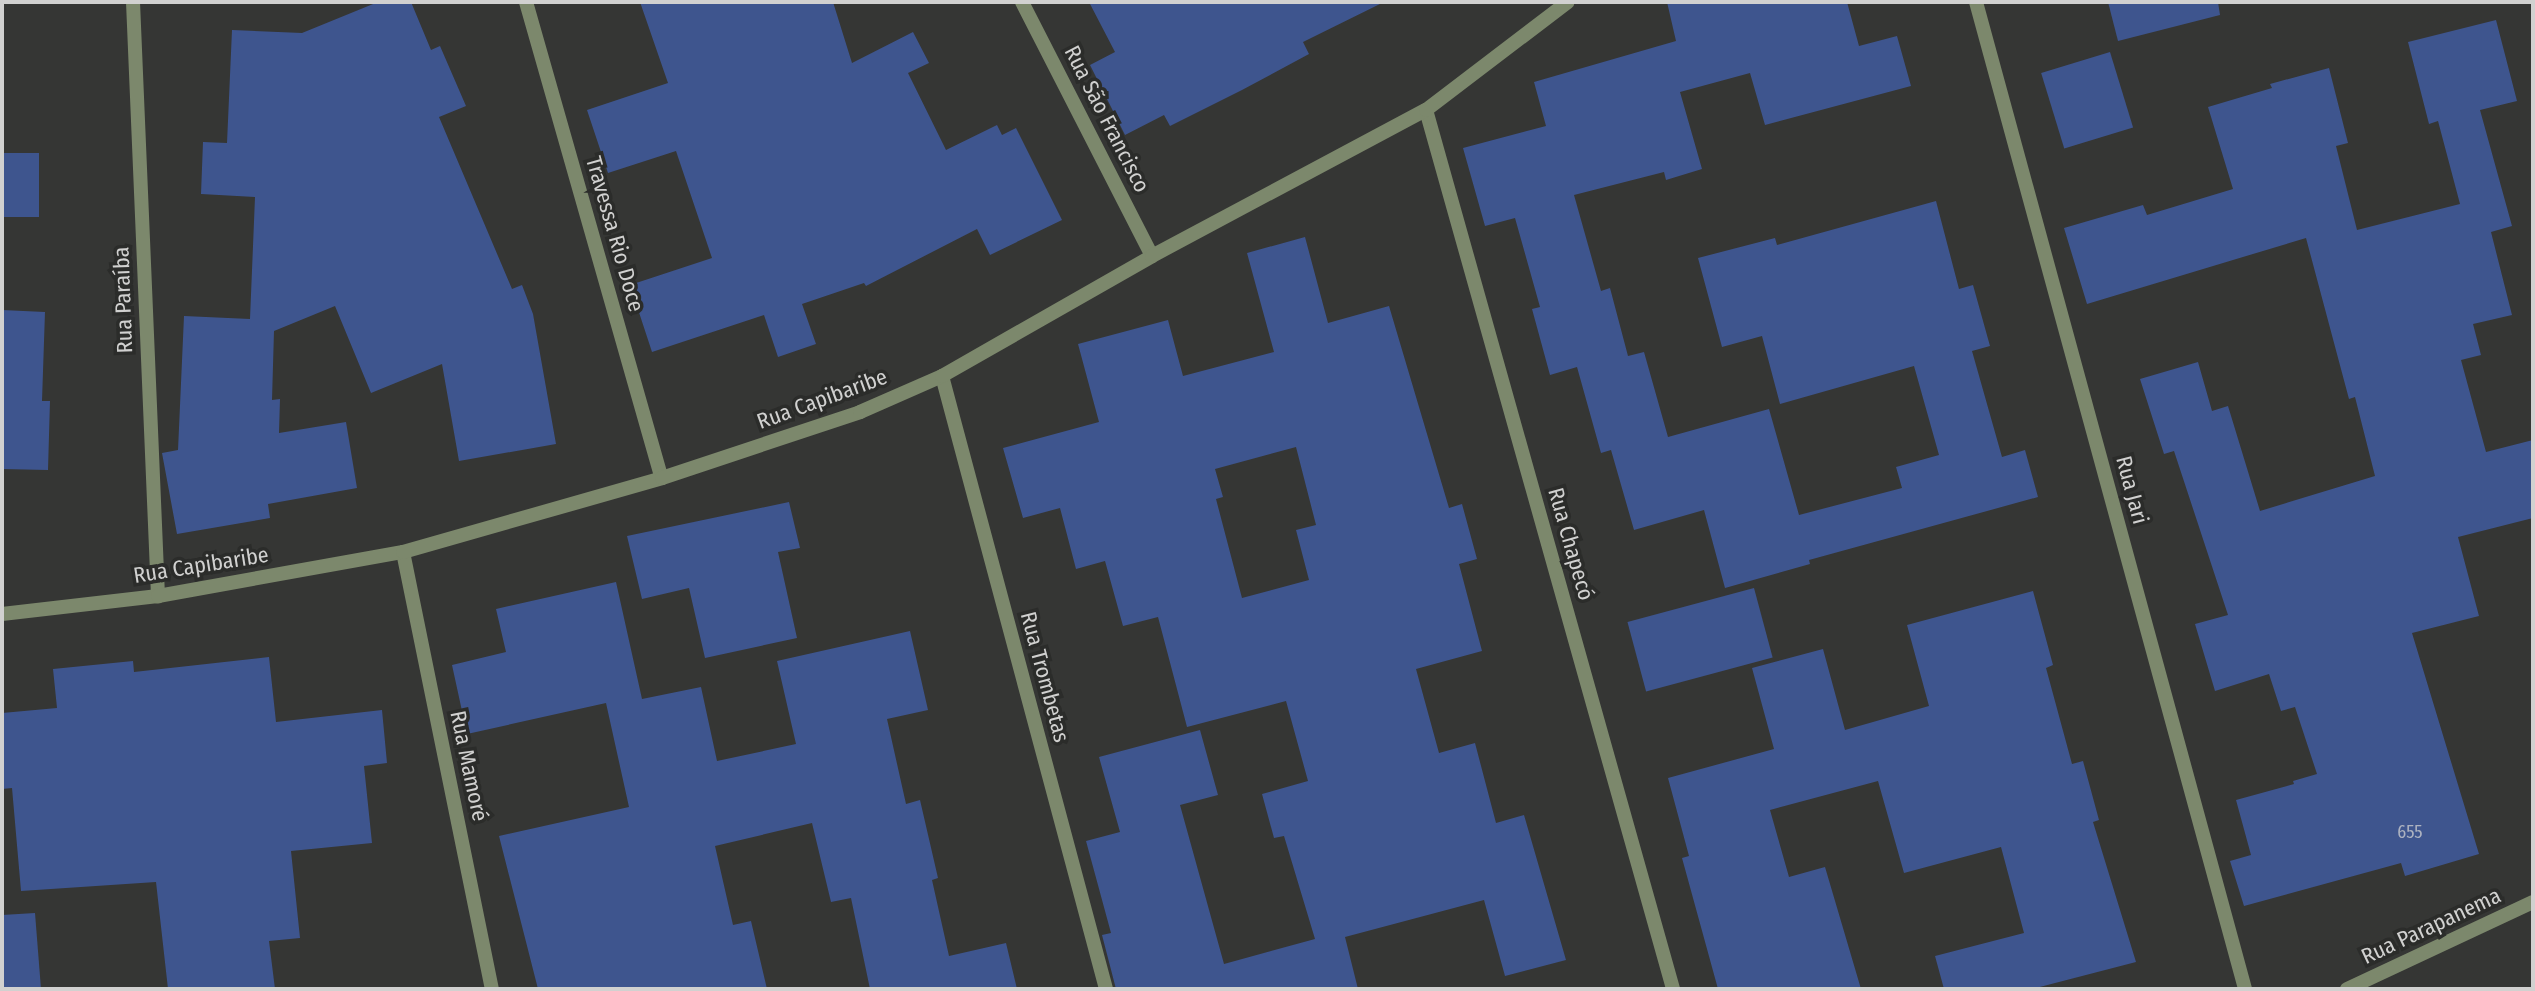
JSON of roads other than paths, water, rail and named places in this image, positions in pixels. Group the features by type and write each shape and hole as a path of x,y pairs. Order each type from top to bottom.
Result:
{"street":[{"name":"Rua Paraíba","path":"133,2 158,596"},
{"name":"Travessa Rio Doce","path":"526,2 662,478"},
{"name":"Rua São Francisco","path":"1022,2 1152,256"},
{"name":"Rua Capibaribe","path":"2,614 158,596 403,552 662,478 860,412 942,376 1152,256 1426,110 1568,2"},
{"name":"Rua Jari","path":"1976,2 2245,989"},
{"name":"Rua Chapecó","path":"1426,110 1673,989"},
{"name":"Rua Trombetas","path":"942,376 1106,989"},
{"name":"Rua Mamoré","path":"403,552 492,989"},
{"name":"Rua Parapanema","path":"2347,989 2533,902"}]}
